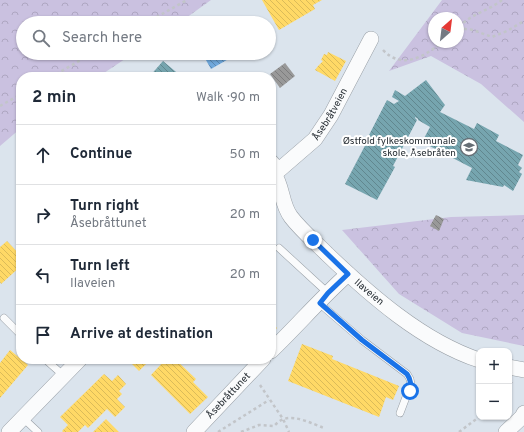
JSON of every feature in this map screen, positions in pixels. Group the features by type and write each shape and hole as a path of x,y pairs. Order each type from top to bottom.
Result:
{"street":[{"name":"Åsebråtveien","path":"276,173 315,139 376,43"},
{"name":"Ilaveien","path":"276,173 282,197 290,216 348,274 400,316 429,336 455,351 476,359"},
{"path":"276,346 348,274"},
{"path":"9,432 75,364"},
{"name":"Åsebråttunet","path":"194,432 258,364"},
{"path":"512,368 524,370"},
{"path":"506,432 522,417 524,413"}],"lane":[{"path":"279,248 362,340 407,374 411,384 400,413"},
{"path":"4,318 16,330"},
{"path":"51,364 64,376"},
{"path":"23,418 38,432"}],"path":[{"path":"158,16 187,0"},
{"path":"464,23 469,18 486,11 502,0"},
{"path":"464,29 473,30 492,37 507,31 524,21"},
{"path":"376,43 394,58 407,60 426,53 433,48"},
{"path":"60,72 81,60"},
{"path":"0,106 16,97"},
{"path":"252,371 269,400 283,419 289,432"},
{"path":"218,432 269,400"},
{"path":"241,432 259,425 274,426 283,419 296,418 324,428"},
{"path":"459,432 476,419"}],"green space":[{"path":"0,0 211,0 189,16 16,16 16,60 124,60 106,72 16,72 16,132 0,146"},
{"path":"442,0 524,0 524,122 481,84 431,56 389,71 428,19 428,48 464,48 464,12 433,12"},
{"path":"524,215 524,346 462,333 399,294 342,230 451,217"}],"building: Homes":[{"path":"262,0 322,0 313,5 315,9 279,30 276,25 276,16 271,16"},
{"path":"328,52 346,61 335,81 315,70 323,61 321,60 324,54 327,55"},
{"path":"7,241 16,251 16,270 1,284 0,282 0,247"},
{"path":"302,344 333,356 332,359 399,386 393,400 386,397 379,417 288,381"},
{"path":"10,350 16,355 16,364 28,365 0,398 0,363"},
{"path":"132,364 146,364 139,371"},
{"path":"161,364 180,364 196,379 193,382 208,397 190,414 151,375"},
{"path":"104,374 112,381 118,375 126,384 119,391 122,394 117,399 125,407 115,417 107,409 88,428 85,425 78,432 63,432 62,431 68,425 60,417"},
{"path":"106,419 119,432 93,432"}],"building: Schools":[{"path":"206,60 227,60 211,69"}],"building: Public":[{"path":"163,61 176,72 153,72"},
{"path":"426,80 445,105 440,112 474,129 477,123 499,135 496,141 523,155 518,165 522,168 519,172 522,174 513,191 504,185 503,187 466,180 472,168 422,142 430,127 415,117 417,120 393,166 395,167 377,200 345,184 387,100 394,104 399,101 392,97 395,90 405,96"}],"building: Industry":[{"path":"285,63 295,76 280,88 276,82 276,72 273,72"},
{"path":"436,215 444,219 439,231 430,226"}],"place":[{"name":"Østfold fylkeskommunale skole, Åsebråten","path":"469,147"}],"route":[{"path":"313,240 348,274 320,303 362,340 407,374 411,384 410,391"}]}
